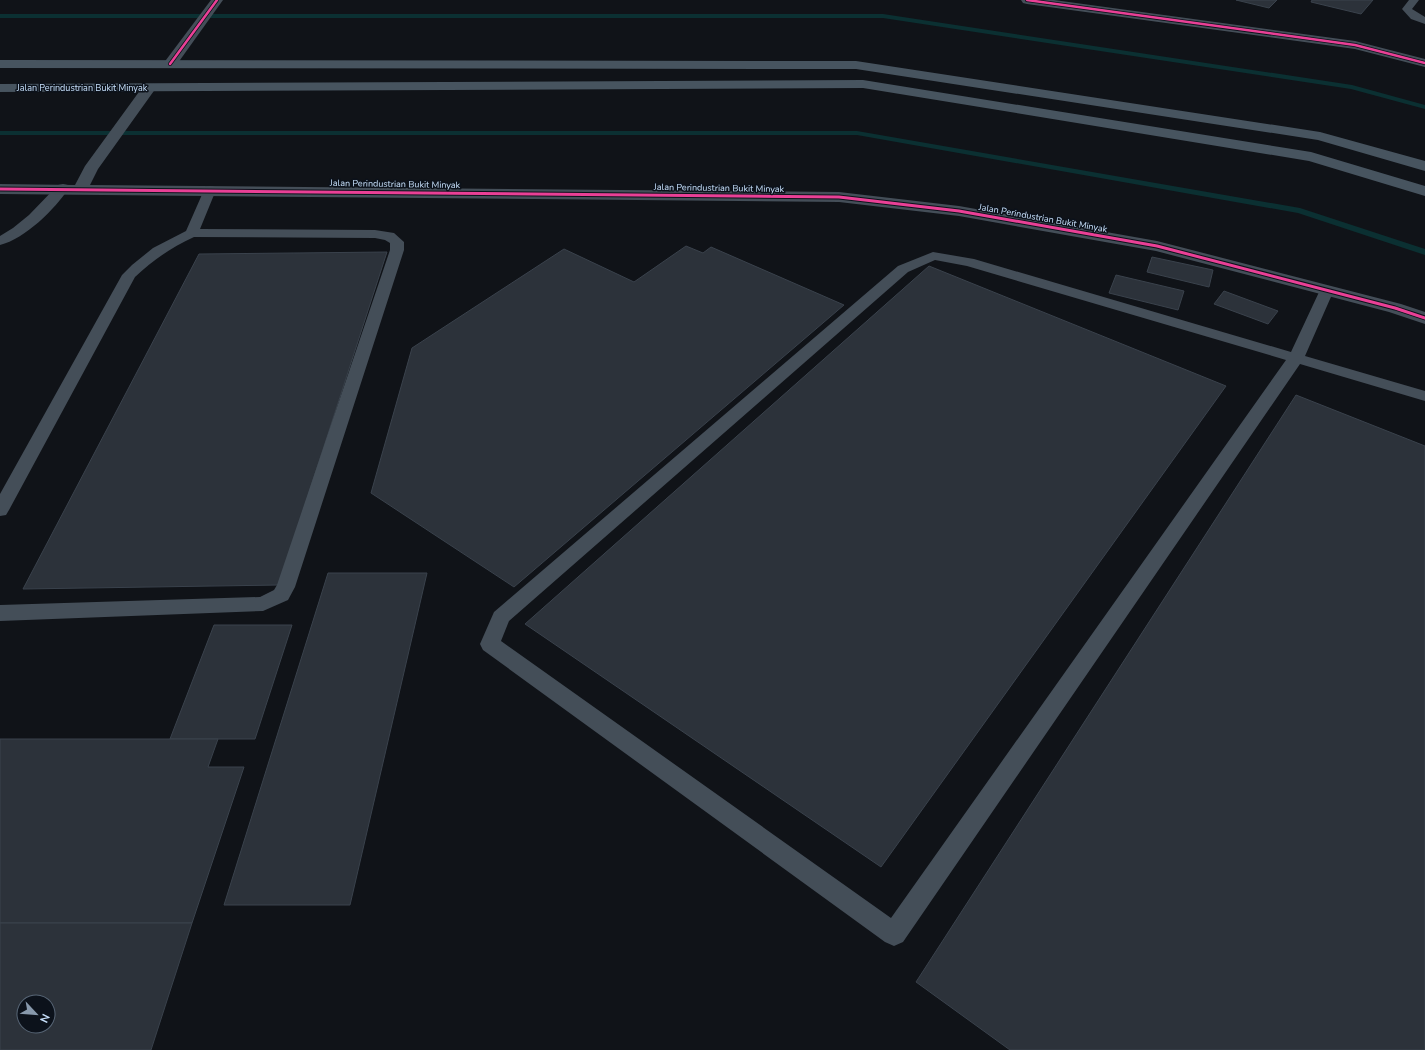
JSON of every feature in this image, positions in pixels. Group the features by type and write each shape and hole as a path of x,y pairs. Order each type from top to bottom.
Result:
{"main road":[{"path":"0,64 174,58 856,65 1320,136 1425,166"},
{"name":"Jalan Perindustrian Bukit Minyak","path":"0,88 863,84 1311,157 1425,191"}],"street":[{"path":"174,58 217,0"},
{"path":"1027,0 1355,45 1425,63"},
{"path":"81,188 90,169 149,88"},
{"name":"Jalan Perindustrian Bukit Minyak","path":"0,189 81,188 839,197 959,211 1157,246 1328,290 1395,308 1425,318"}],"lane":[{"path":"1414,0 1407,9 1417,18 1425,21"},
{"path":"0,242 13,236 38,216 63,188"},
{"path":"192,233 210,190"},
{"path":"0,510 129,275 146,259 167,244 192,233 375,234 389,236 397,242 395,258 286,587 281,595 263,604 0,613"},
{"path":"1328,290 1296,358 894,934 490,644 501,617 903,269 933,256 969,262 1296,358 1425,396"}],"building":[{"path":"1236,0 1277,0 1269,8"},
{"path":"1312,0 1373,0 1361,14 1311,2"},
{"path":"686,246 703,253 711,247 844,305 514,587 371,493 412,348 564,249 634,282"},
{"path":"387,252 279,585 23,589 199,254"},
{"path":"1152,257 1213,270 1209,287 1147,272"},
{"path":"929,266 1226,386 881,867 525,624"},
{"path":"1116,275 1184,291 1178,310 1109,293"},
{"path":"1224,291 1278,311 1268,324 1214,304"},
{"path":"1296,395 1425,446 1425,1050 1010,1050 916,982"},
{"path":"328,573 427,573 350,905 224,905"},
{"path":"214,625 292,625 255,739 170,739"},
{"path":"0,739 218,739 208,767 244,767 192,923 0,923"},
{"path":"0,923 192,923 151,1050 0,1050"}],"waterway":[{"path":"0,16 883,16 1352,87 1425,107"},
{"path":"0,133 857,133 1300,211 1425,252"}],"cycle path":[{"path":"170,64 217,0"},
{"path":"1027,0 1355,45 1425,63"},
{"path":"0,189 839,197 959,211 1157,246 1395,308 1425,318"}]}
